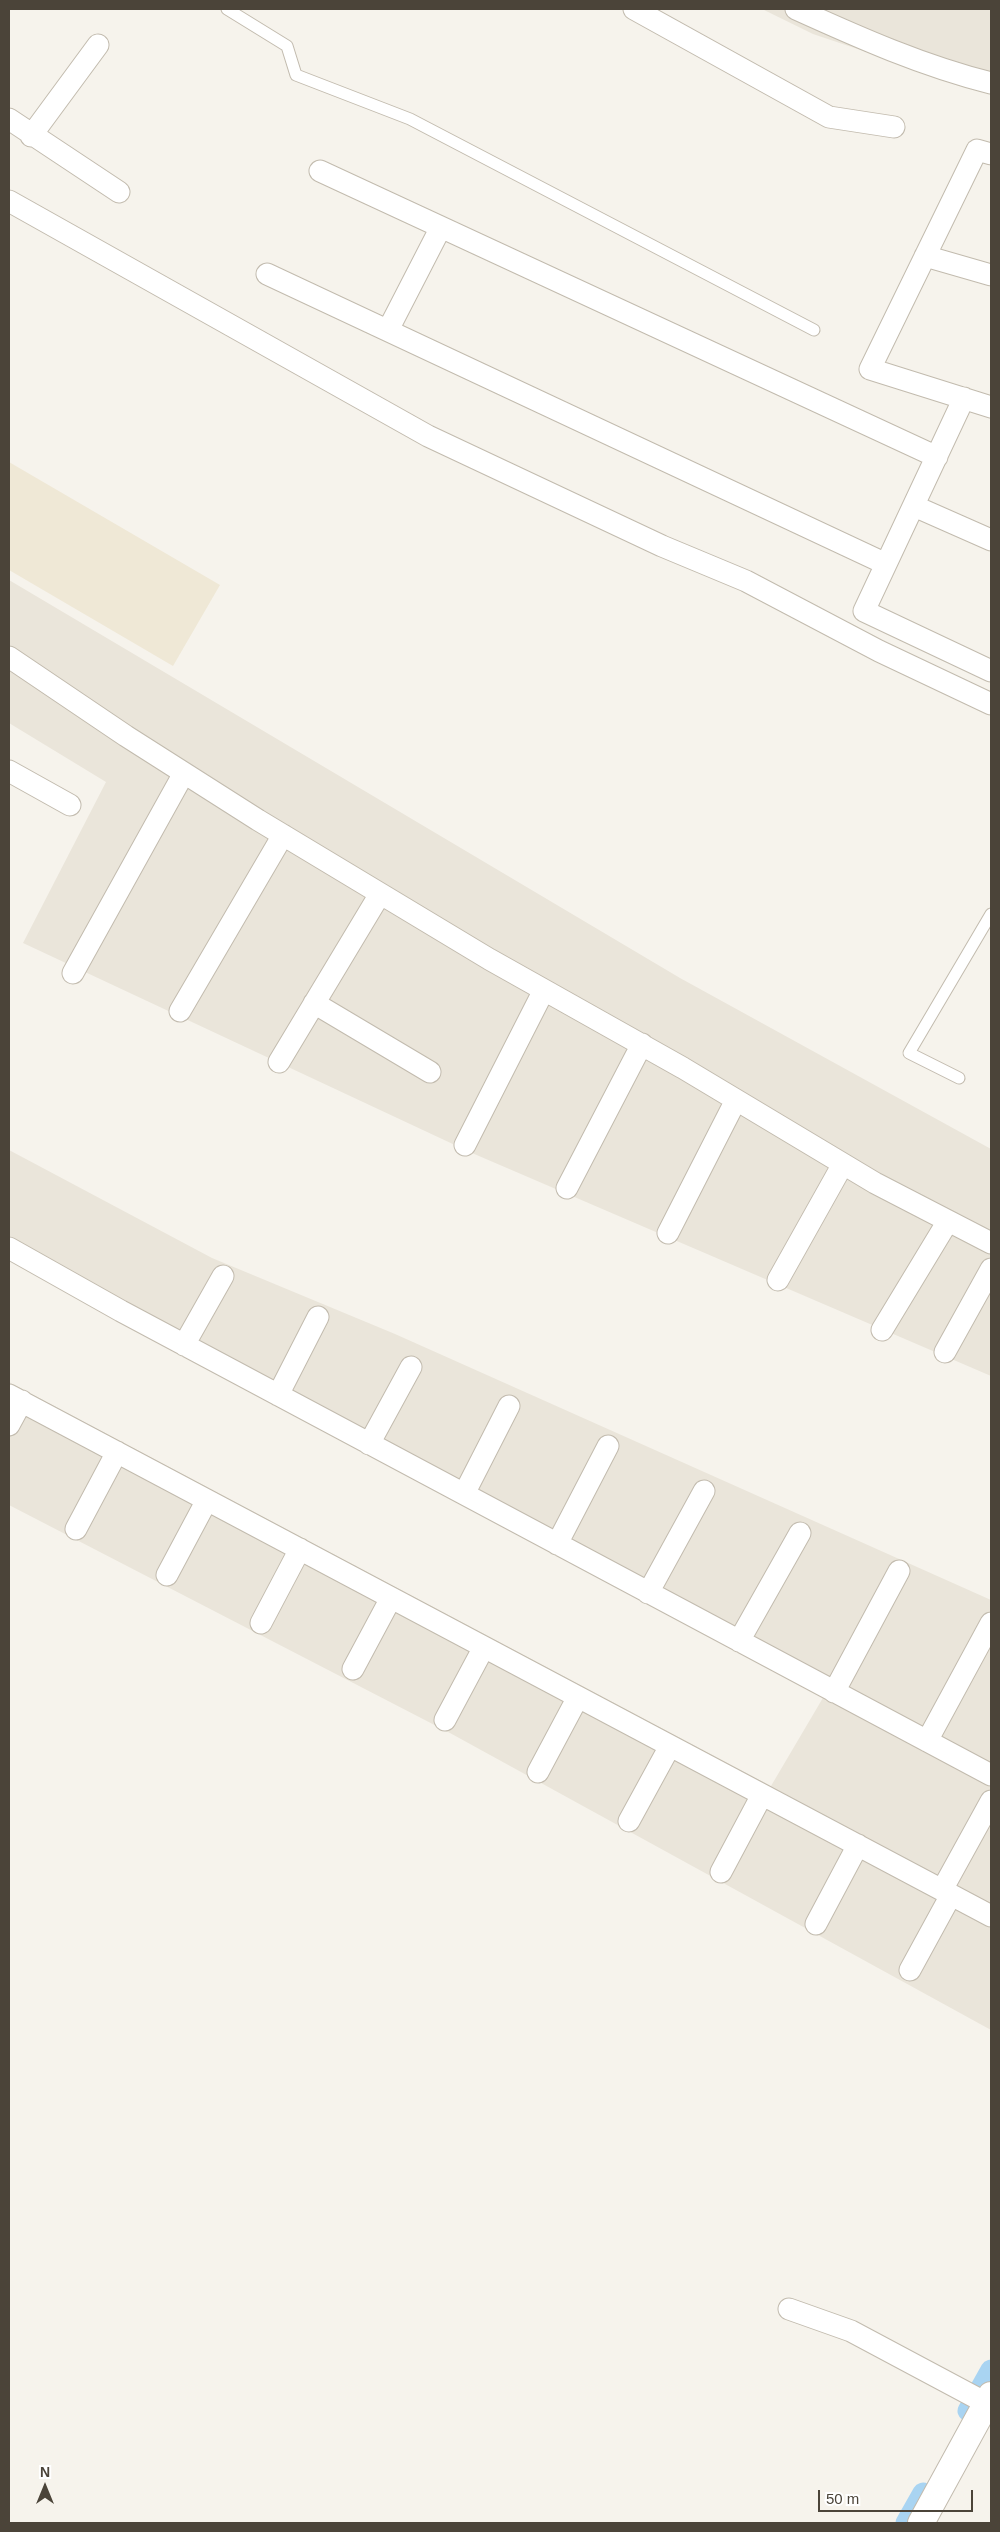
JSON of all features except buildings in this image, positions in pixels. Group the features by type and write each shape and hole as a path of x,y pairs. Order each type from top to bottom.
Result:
{"street":[{"path":"634,9 829,117 894,127"},
{"path":"796,9 870,43 961,76 991,83"},
{"path":"31,136 98,45"},
{"path":"9,119 31,136 119,192"},
{"path":"991,154 977,150 870,369 991,406"},
{"path":"320,171 937,457"},
{"path":"9,201 428,436 662,546 746,582 879,651 991,704"},
{"path":"388,330 441,227"},
{"path":"925,256 991,275"},
{"path":"267,274 886,564"},
{"path":"964,398 864,611 991,671"},
{"path":"914,506 991,540"},
{"path":"9,657 184,773 380,894 544,990 642,1044 843,1164 991,1244"},
{"path":"9,771 70,805"},
{"path":"73,973 184,773"},
{"path":"180,1011 283,835"},
{"path":"279,1062 380,894"},
{"path":"465,1145 544,990"},
{"path":"314,1003 430,1072"},
{"path":"567,1188 642,1044"},
{"path":"668,1233 736,1100"},
{"path":"778,1280 843,1164"},
{"path":"882,1330 948,1221"},
{"path":"9,1248 184,1345 991,1776"},
{"path":"945,1352 991,1269"},
{"path":"184,1345 224,1276"},
{"path":"278,1395 318,1318"},
{"path":"370,1444 411,1367"},
{"path":"9,1425 15,1398 991,1916"},
{"path":"464,1494 509,1406"},
{"path":"557,1544 608,1446"},
{"path":"76,1529 117,1452"},
{"path":"648,1593 704,1491"},
{"path":"167,1575 207,1500"},
{"path":"740,1641 800,1533"},
{"path":"260,1623 300,1549"},
{"path":"834,1692 899,1571"},
{"path":"353,1669 391,1598"},
{"path":"927,1741 991,1623"},
{"path":"445,1720 484,1647"},
{"path":"538,1772 578,1697"},
{"path":"629,1821 670,1746"},
{"path":"721,1872 762,1795"},
{"path":"910,1970 991,1801"},
{"path":"816,1924 858,1845"},
{"path":"789,2309 851,2331 940,2378 986,2399 921,2523"}],"lane":[{"path":"227,9 287,46 296,75 410,119 814,330"},
{"path":"959,1078 908,1053 991,914"}],"shaded area":[{"path":"762,9 991,9 991,94 813,34"},
{"path":"9,462 220,585 173,666 9,570"},
{"path":"9,580 680,978 991,1149 991,1376 472,1153 23,943 106,782 9,723"},
{"path":"9,1150 212,1258 395,1334 991,1600 991,2030 450,1733 9,1505 9,1382 771,1786 827,1691 9,1255"}],"waterway":[{"path":"968,2411 991,2370"},
{"path":"906,2523 923,2493"}]}
